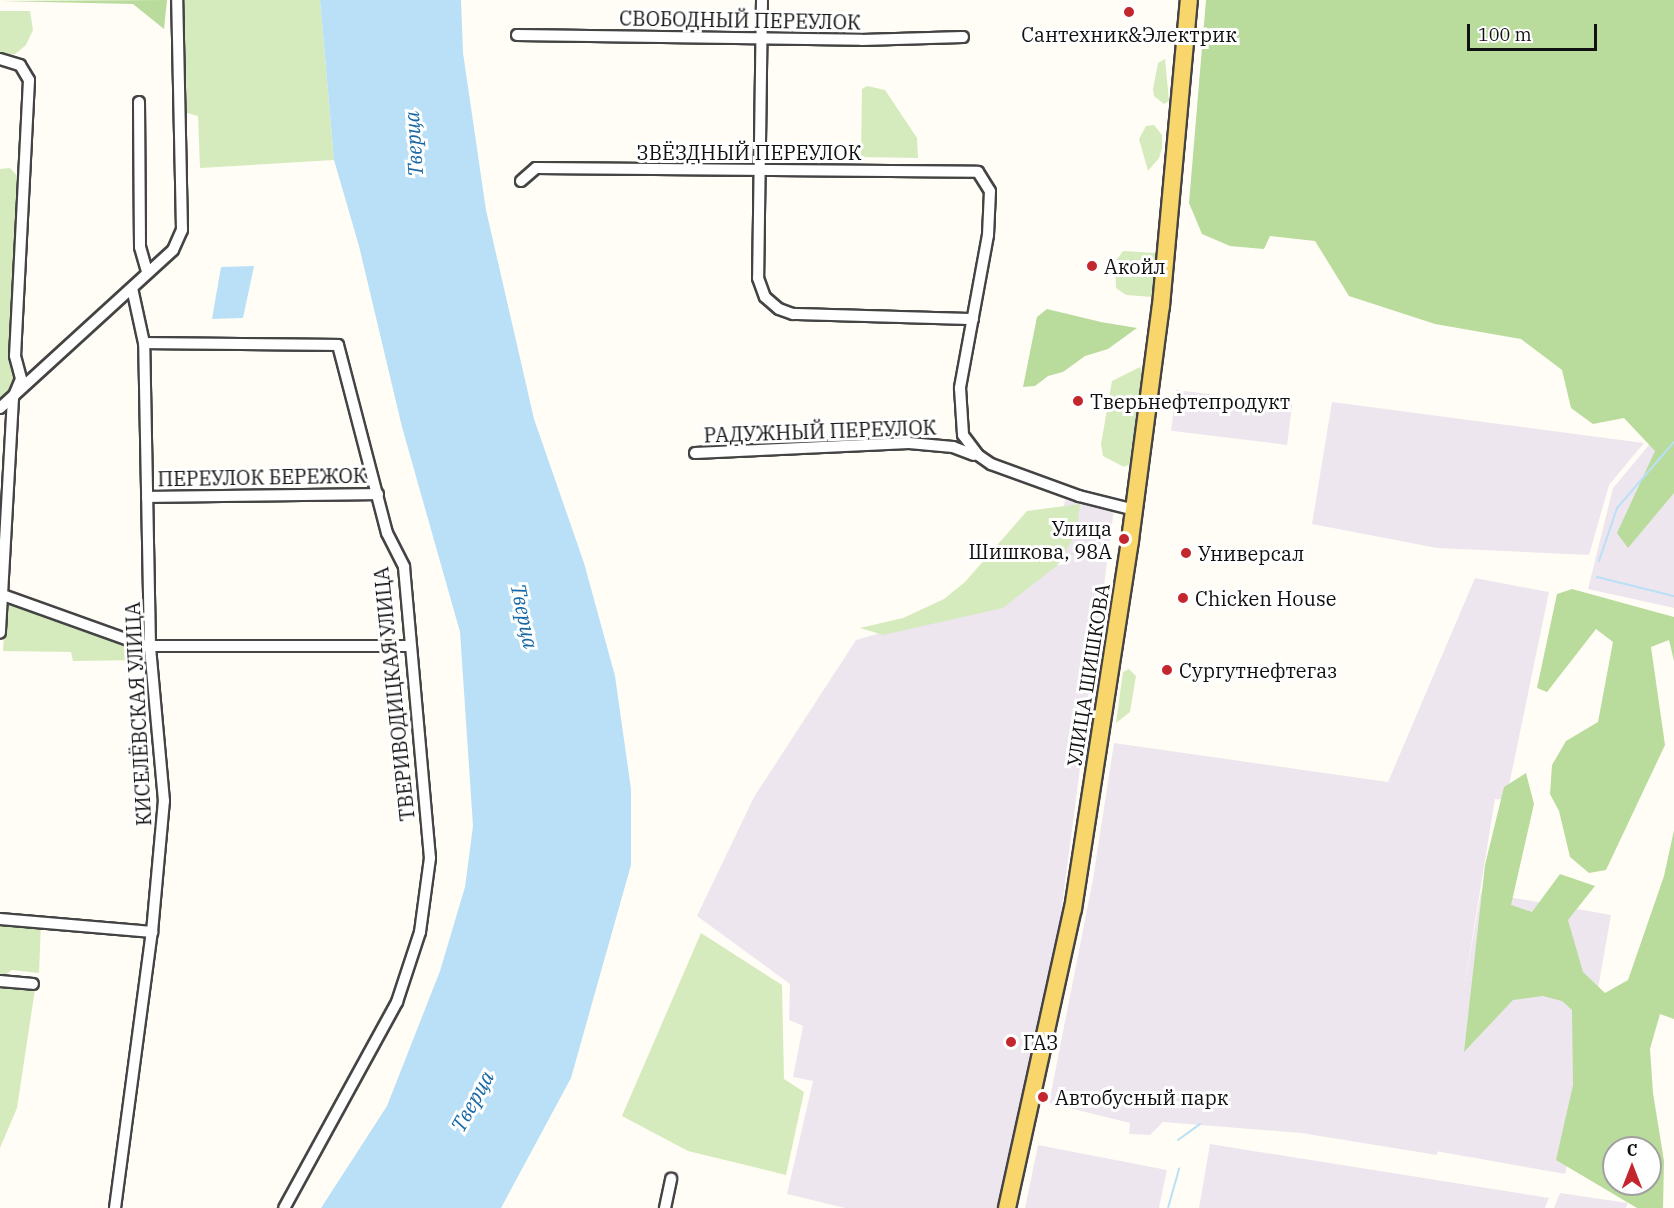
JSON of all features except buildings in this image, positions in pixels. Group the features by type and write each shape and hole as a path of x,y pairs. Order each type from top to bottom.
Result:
{"main road":[{"name":"УЛИЦА ШИШКОВА","path":"1007,1208 1075,899 1135,510 1161,306 1189,0"}],"street":[{"path":"0,408 172,250 182,230 177,0"},
{"path":"762,0 758,278 770,302 793,314 973,319 962,379 960,418 963,435 981,458"},
{"name":"СВОБОДНЫЙ ПЕРЕУЛОК","path":"517,34 762,39 963,37"},
{"path":"0,58 20,66 29,80 15,356 21,379 13,398 0,633"},
{"path":"139,102 140,247 147,271"},
{"name":"ЗВЁЗДНЫЙ ПЕРЕУЛОК","path":"521,181 536,168 974,171 982,175 990,191 988,235 973,319"},
{"name":"КИСЕЛЁВСКАЯ УЛИЦА","path":"116,1208 152,932 164,801 150,646 144,343 132,288"},
{"name":"ТВЕРИВОДИЦКАЯ УЛИЦА","path":"144,343 338,345 387,533 404,567 408,646 430,858 420,932 397,1002 284,1208"},
{"name":"РАДУЖНЫЙ ПЕРЕУЛОК","path":"695,453 909,443 953,447 1020,476 1135,510"},
{"name":"ПЕРЕУЛОК БЕРЕЖОК","path":"147,497 378,494"},
{"path":"1,595 150,646 408,646"},
{"path":"0,919 152,932"},
{"path":"0,981 33,984"},
{"path":"665,1208 671,1179"}],"shaded area":[{"path":"1176,390 1292,404 1287,445 1171,431"},
{"path":"1332,402 1644,443 1609,485 1589,555 1437,548 1312,524"},
{"path":"1674,415 1674,608 1588,589 1613,488"},
{"path":"1065,500 1114,509 1057,944 998,1208 845,1208 787,1194 813,1081 793,1077 803,1026 789,1020 790,984 697,916 754,797 856,640 956,611 1057,540"},
{"path":"1475,578 1549,592 1506,800 1495,799 1437,1155 1301,1133 1163,1122 1150,1135 1129,1134 1130,1123 1049,1103 1093,879 1114,743 1388,782"},
{"path":"1481,892 1611,915 1565,1174 1435,1151"},
{"path":"1210,1144 1549,1198 1545,1208 1199,1208"},
{"path":"1038,1145 1167,1170 1159,1208 1025,1208"},
{"path":"1560,1193 1628,1203 1626,1208 1554,1208"}],"green space":[{"path":"167,0 164,29 133,4 0,1"},
{"path":"184,0 320,0 334,160 200,168 198,116 187,113"},
{"path":"1206,0 1674,0 1674,493 1628,548 1617,533 1655,451 1624,418 1593,424 1571,408 1562,370 1521,339 1435,324 1349,296 1315,241 1270,236 1264,249 1230,246 1202,234 1189,203"},
{"path":"0,11 30,11 33,30 26,45 15,54 0,54"},
{"path":"1165,59 1169,101 1164,104 1154,96 1153,89 1158,63"},
{"path":"867,86 885,90 917,138 918,158 861,157 862,89"},
{"path":"1154,125 1162,135 1162,148 1159,158 1148,171 1139,139 1146,126"},
{"path":"10,168 19,178 17,380 15,390 0,403 0,169"},
{"path":"1123,251 1156,253 1153,297 1126,295 1116,288 1115,262"},
{"path":"1047,309 1137,328 1108,349 1085,356 1063,372 1048,376 1035,386 1023,387 1037,317"},
{"path":"1140,367 1143,373 1132,463 1124,467 1103,456 1101,444 1112,381"},
{"path":"1080,504 1077,531 1059,564 1003,608 883,635 860,628 903,618 944,599 965,582 1027,511"},
{"path":"1572,589 1674,617 1674,661 1669,640 1651,647 1665,745 1606,870 1589,873 1570,857 1559,811 1550,794 1552,765 1566,741 1598,722 1613,642 1596,629 1547,692 1537,688 1557,594"},
{"path":"6,601 145,653 149,660 73,661 71,652 3,651"},
{"path":"1129,669 1136,676 1130,712 1116,723 1123,672"},
{"path":"1526,773 1534,804 1511,905 1532,912 1560,874 1595,886 1568,920 1583,972 1605,993 1628,980 1664,876 1674,830 1674,1019 1660,1014 1650,1049 1653,1093 1660,1136 1602,1136 1602,1187 1556,1160 1573,1085 1572,1010 1562,1001 1543,996 1513,1000 1464,1052 1485,865 1504,787"},
{"path":"0,920 41,923 39,973 12,970 0,978"},
{"path":"701,933 782,985 784,1079 804,1092 786,1175 688,1151 622,1116"},
{"path":"0,984 35,989 17,1108 0,1148"},
{"path":"1662,1149 1663,1208 1637,1208 1617,1196 1662,1196"}],"water":[{"name":"Тверца","path":"320,0 461,0 463,53 486,210 534,419 584,563 615,676 631,789 631,865 571,1078 501,1208 321,1208 387,1106 440,971 465,887 473,826 460,632 402,427 359,246 334,160"},
{"path":"254,266 243,318 212,319 221,267"}],"waterway":[{"path":"1599,561 1617,508 1674,442"},
{"path":"1597,577 1674,596"},
{"path":"1178,1140 1200,1124"},
{"path":"1168,1208 1179,1169"}],"place":[{"name":"Сантехник&Электрик","path":"1129,12"},
{"name":"Акойл","path":"1092,266"},
{"name":"Тверьнефтепродукт","path":"1078,401"},
{"name":"Улица Шишкова, 98А","path":"1124,539"},
{"name":"Универсал","path":"1186,553"},
{"name":"Chicken House","path":"1183,598"},
{"name":"Сургутнефтегаз","path":"1167,670"},
{"name":"ГАЗ","path":"1011,1042"},
{"name":"Автобусный парк","path":"1043,1097"}]}
